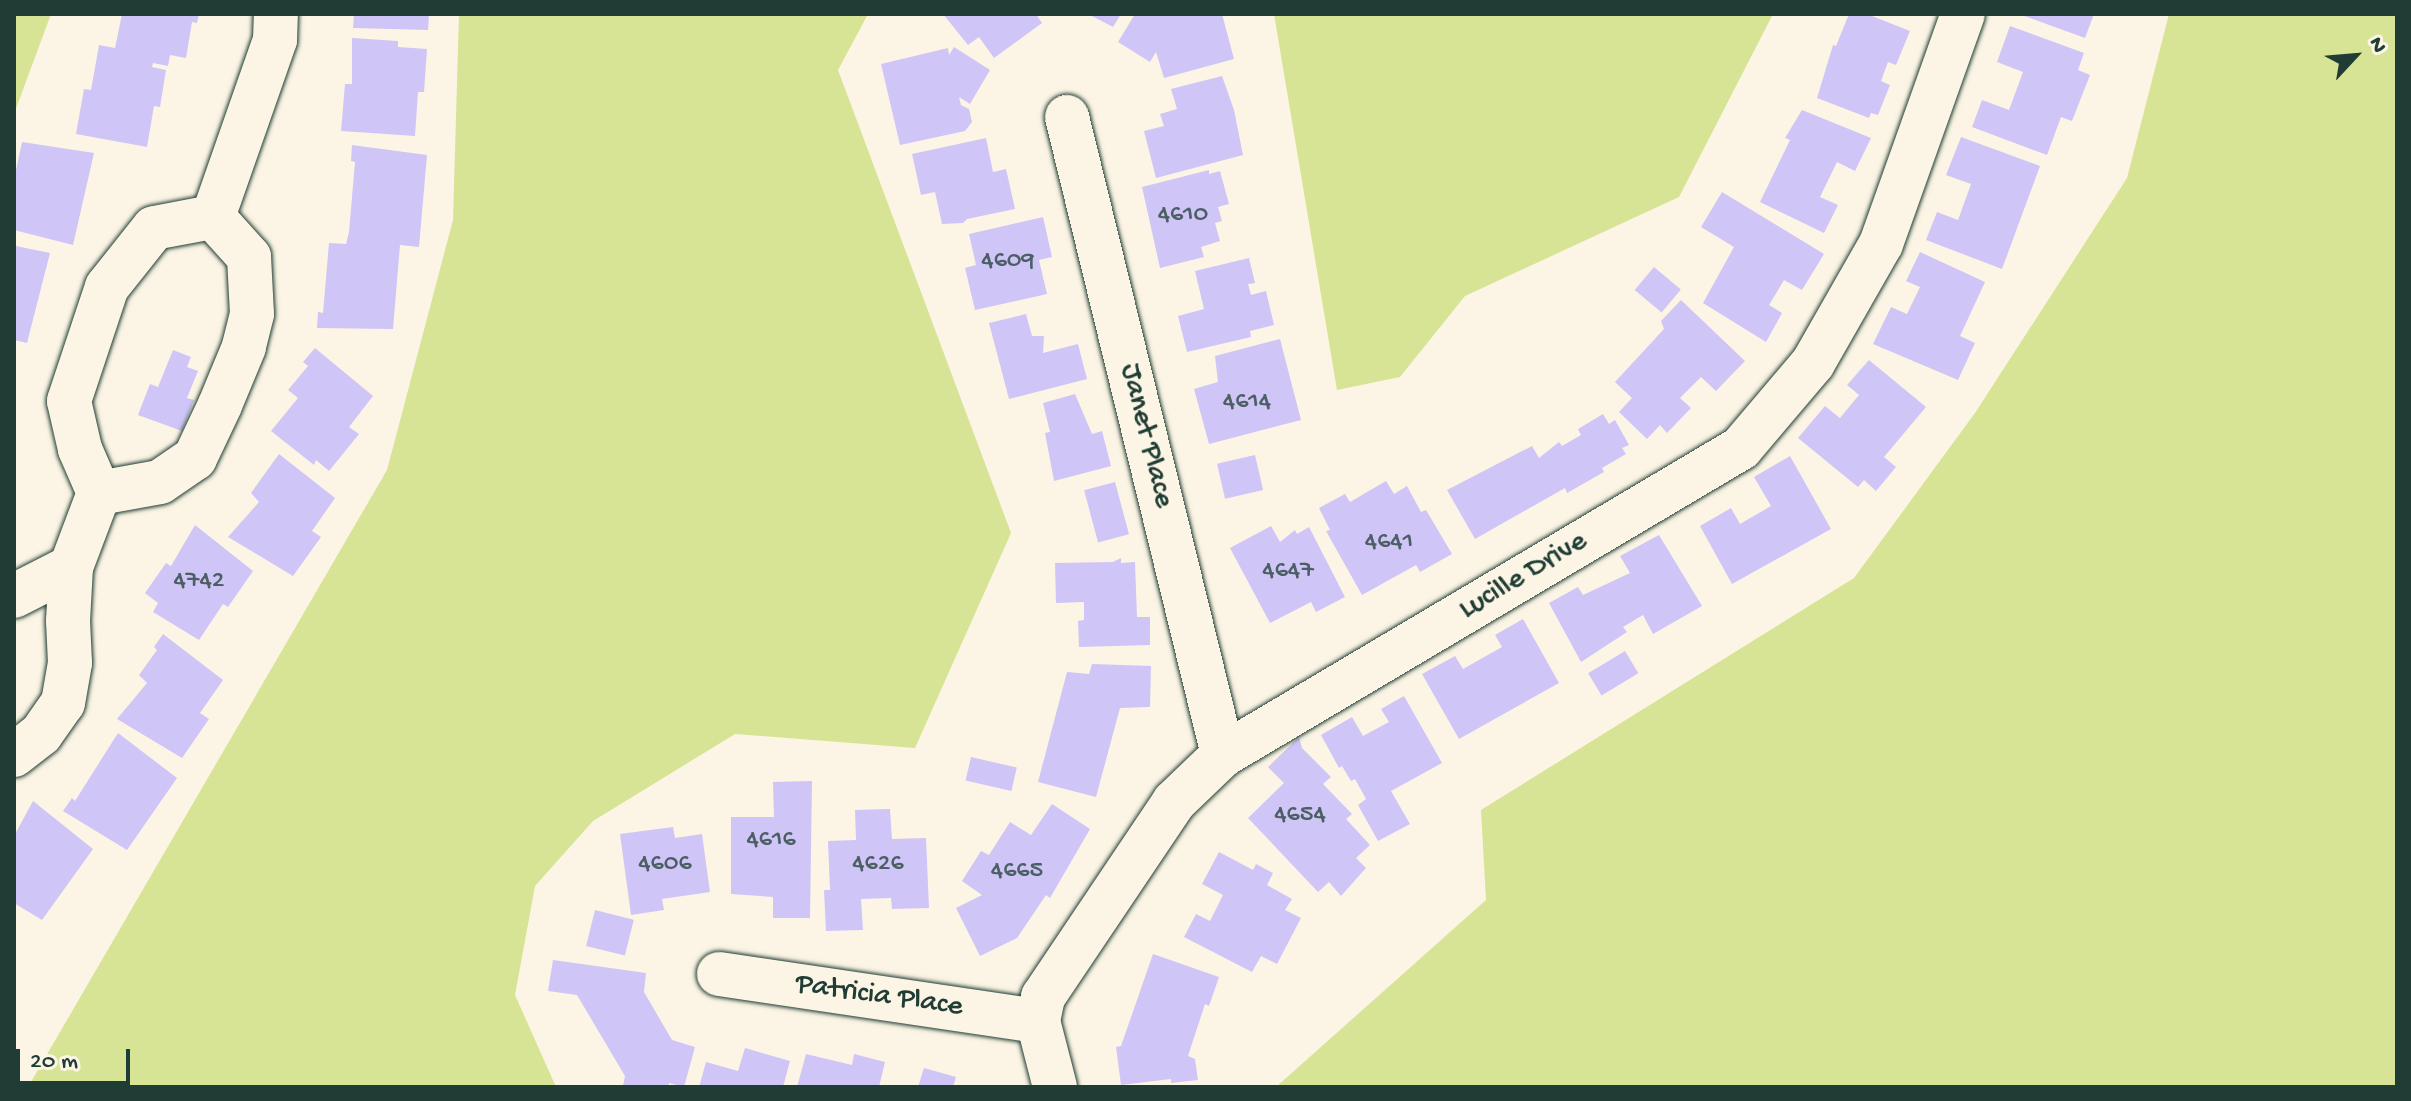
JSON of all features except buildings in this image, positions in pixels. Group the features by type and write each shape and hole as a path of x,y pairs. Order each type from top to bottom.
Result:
{"street":[{"path":"213,217 275,40 276,14"},
{"name":"Lucille Drive","path":"1038,1021 1043,997 1174,802 1223,755 1741,448 1813,363 1881,244 1963,14"},
{"name":"Janet Place","path":"1067,117 1223,755"},
{"path":"14,755 41,734 63,703 70,663 68,621 71,567 99,493 80,449 69,401 107,287 154,228 213,217"},
{"path":"99,493 160,482 195,458 226,390 252,314 249,257 213,217"},
{"path":"14,596 71,567"},
{"name":"Patricia Place","path":"719,974 1038,1021"},
{"path":"1038,1021 1055,1087"}],"green space":[{"path":"14,14 51,14 14,114"},
{"path":"459,14 868,14 838,70 1011,533 915,748 735,734 593,821 535,886 515,995 556,1087 28,1087 387,470 453,220"},
{"path":"1274,14 1773,14 1679,197 1465,296 1400,377 1337,390"},
{"path":"2169,14 2397,14 2397,1087 1276,1087 1486,900 1481,810 1854,578 1975,413 2127,178"}]}
